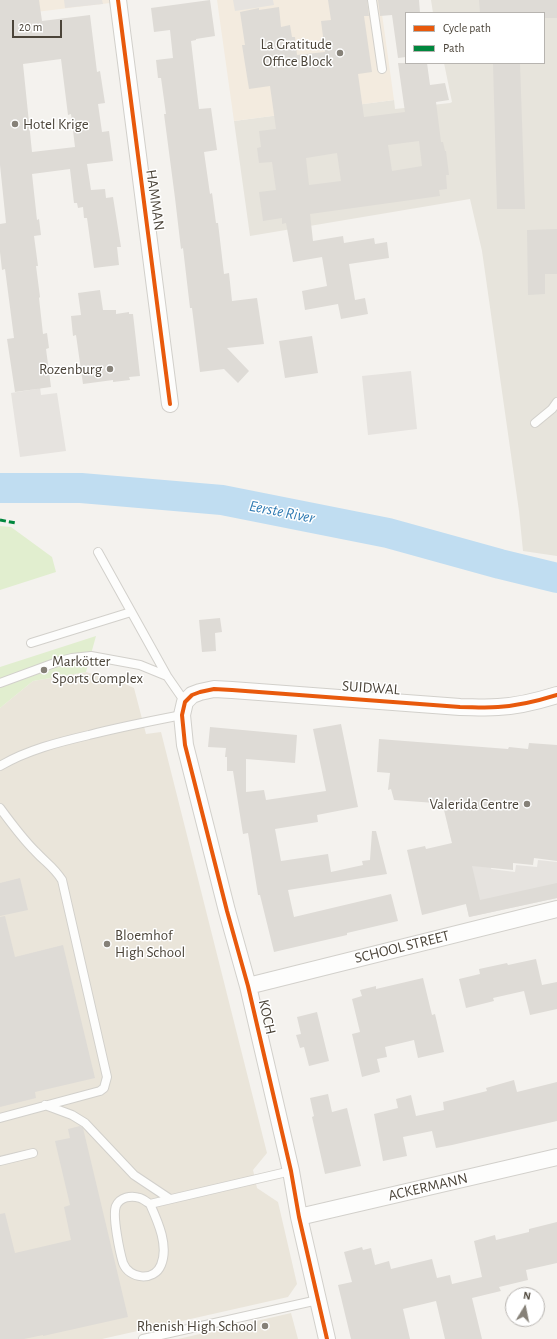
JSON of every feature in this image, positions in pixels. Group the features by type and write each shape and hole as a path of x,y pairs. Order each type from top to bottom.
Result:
{"street":[{"name":"HAMMAN","path":"118,0 170,404"},
{"name":"SUIDWAL","path":"183,708 192,695 214,689 460,707 497,707 518,705 535,702 557,695"},
{"name":"KOCH","path":"183,708 187,753 227,911 248,986 291,1171 299,1217 327,1339"},
{"name":"SCHOOL STREET","path":"248,986 557,909"},
{"name":"ACKERMANN","path":"299,1217 557,1157"}],"lane":[{"path":"372,0 382,69"},
{"path":"536,423 552,409 557,402"},
{"path":"0,766 28,753 57,743 124,726 183,708 167,676 98,552"},
{"path":"32,643 132,612"},
{"path":"0,683 60,661 91,656 140,665 167,676"},
{"path":"0,808 22,838 56,870 62,880 106,1069 106,1082 104,1088 100,1091 0,1118"},
{"path":"45,1105 72,1115 85,1123 134,1175 170,1200"},
{"path":"0,1161 33,1153"},
{"path":"150,1204 161,1234 164,1245 164,1255 162,1265 158,1271 150,1276 140,1278 130,1272 124,1265 115,1217 116,1206 121,1199 129,1197 140,1198 150,1204 291,1171"},
{"path":"143,1339 318,1300"}],"shaded area":[{"path":"6,0 109,0 110,3 19,14"},
{"path":"64,0 102,0 103,4 65,8"},
{"path":"217,0 380,0 394,100 234,121"},
{"path":"233,0 273,0 274,5 235,11"},
{"path":"431,0 557,0 557,556 523,551 519,511 482,251 470,199 250,236 234,121 394,100 395,109 450,103 452,102 444,64 545,64 545,12 433,12"},
{"path":"411,371 417,429 368,435 362,376"},
{"path":"40,387 41,395 57,393 66,451 20,457 11,393"},
{"name":"Bloemhof High School","path":"86,672 121,682 134,688 146,734 161,732 267,1153 253,1170 257,1188 278,1202 297,1284 288,1297 102,1339 0,1339 0,708 33,681"},
{"path":"448,825 492,862 491,869 515,872 516,865 537,867 538,860 557,862 557,898 469,917"},
{"name":"Rhenish High School","path":"291,1313 298,1339 178,1339"}],"green space":[{"path":"0,526 11,527 52,557 56,572 0,590"},
{"name":"Markötter Sports Complex","path":"96,636 86,672 33,681 0,708 0,667"}],"building":[{"path":"0,0 39,0 42,21 90,15 97,72 100,71 105,103 98,104 102,132 109,131 113,161 87,164 91,190 105,189 106,198 113,197 121,247 117,247 119,265 94,268 87,218 84,218 83,207 78,208 77,203 74,203 70,169 32,174 37,220 39,219 41,235 34,236 38,266 36,266 43,334 47,333 49,348 46,349 51,387 15,392 7,339 14,338 5,269 2,270 0,252 0,224 6,223 0,165","holes":["61,59 68,115 71,114 75,147 32,152 23,64"]},
{"path":"210,0 215,36 191,41 199,109 211,108 217,150 204,152 210,194 212,193 216,223 218,223 224,274 229,273 232,301 257,298 264,344 227,348 249,371 238,383 224,369 200,372 192,308 190,308 183,248 181,249 164,114 166,114 161,78 158,78 156,60 173,58 170,30 154,32 151,8"},
{"path":"328,0 367,0 369,16 364,16 372,72 358,74 364,117 405,112 398,63 427,64 430,85 445,83 449,100 436,102 441,142 443,142 446,151 449,175 446,175 447,189 439,190 440,196 310,214 313,241 343,236 344,243 374,238 375,244 387,242 389,258 349,264 355,300 365,298 368,314 341,319 338,304 305,310 302,291 327,286 322,257 293,262 286,223 282,224 282,218 263,221 259,192 276,190 272,162 259,163 257,148 261,147 259,131 276,129 270,86 249,89 242,45 245,45 240,12 259,8 259,10 279,7 281,27 290,25 292,37 295,37 297,55 325,52 321,21 331,20","holes":["419,141 422,166 392,171 388,145","337,153 341,181 309,185 306,158"]},
{"path":"378,0 419,0 420,12 405,12 405,57 398,58 392,15 380,16"},
{"path":"479,0 557,0 557,18 545,18 545,12 480,12"},
{"path":"493,64 520,64 525,209 497,209"},
{"path":"557,229 557,274 545,274 545,294 528,295 527,230"},
{"path":"100,290 103,310 116,310 116,314 129,312 129,314 133,314 140,376 129,377 130,380 113,382 113,380 83,384 76,335 73,336 71,316 81,315 78,293"},
{"path":"312,336 318,373 285,378 279,341"},
{"path":"220,618 222,632 215,633 216,651 202,652 199,620"},
{"path":"341,724 358,807 317,815 318,822 275,829 281,861 328,854 331,872 363,865 362,861 370,860 372,831 376,831 387,874 288,890 294,917 391,894 398,921 347,933 347,935 274,952 260,895 258,895 248,833 243,834 233,771 227,771 227,757 225,757 226,748 208,747 210,727 297,735 295,763 246,759 246,792 264,790 266,800 326,791 313,729"},
{"path":"379,739 508,749 509,747 528,749 529,743 557,745 557,861 534,858 533,865 513,863 513,870 472,866 480,900 557,883 557,898 469,917 466,904 422,915 407,850 425,846 426,849 452,843 443,806 435,806 435,803 394,800 391,789 388,790 390,773 377,772"},
{"path":"20,878 28,910 0,916 0,883"},
{"path":"5,916 15,957 63,945 95,1078 35,1092 36,1098 0,1107 0,917"},
{"path":"536,959 542,985 557,982 557,1009 530,1015 524,991 493,998 494,1001 466,1008 459,979 480,974 479,969"},
{"path":"423,978 432,1015 435,1014 444,1052 418,1058 414,1040 385,1047 387,1057 377,1059 380,1072 362,1077 352,1034 360,1032 352,999 362,996 360,990 376,986 376,989"},
{"path":"317,1012 329,1061 309,1066 304,1047 300,1048 296,1035 301,1034 297,1017"},
{"path":"514,1080 517,1092 557,1082 557,1121 436,1148 432,1131 403,1137 407,1156 383,1161 374,1114 398,1108 396,1099 411,1095 416,1116 444,1110 443,1102 487,1091 486,1088"},
{"path":"328,1094 332,1112 347,1108 361,1166 325,1174 312,1117 314,1116 310,1098"},
{"path":"80,1126 83,1128 128,1317 43,1336 24,1339 0,1339 0,1214 5,1213 15,1253 71,1240 64,1207 70,1205 55,1141 70,1138 68,1129"},
{"path":"557,1222 557,1263 526,1270 528,1280 499,1287 501,1291 472,1298 482,1339 445,1339 436,1301 403,1309 410,1339 351,1339 338,1285 352,1282 344,1252 362,1247 363,1250 371,1248 375,1265 389,1261 391,1269 432,1259 437,1278 450,1275 452,1284 482,1277 474,1241 495,1235 496,1240 529,1232 529,1229"}],"waterway":[{"name":"Eerste River","path":"0,488 81,488 222,500 388,533 557,578"}],"marked path":[{"path":"0,520 16,523"}],"cycle path":[{"path":"118,0 170,404"},
{"path":"327,1339 299,1217 291,1171 248,986 227,911 185,745 182,715 185,702 192,695 214,689 460,707 513,706 557,695"}],"place":[{"name":"La Gratitude Office Block","path":"340,53"},
{"name":"Hotel Krige","path":"15,124"},
{"name":"Rozenburg","path":"110,369"},
{"name":"Markötter Sports Complex","path":"44,670"},
{"name":"Valerida Centre","path":"527,804"},
{"name":"Bloemhof High School","path":"107,944"},
{"name":"Rhenish High School","path":"265,1326"}]}
